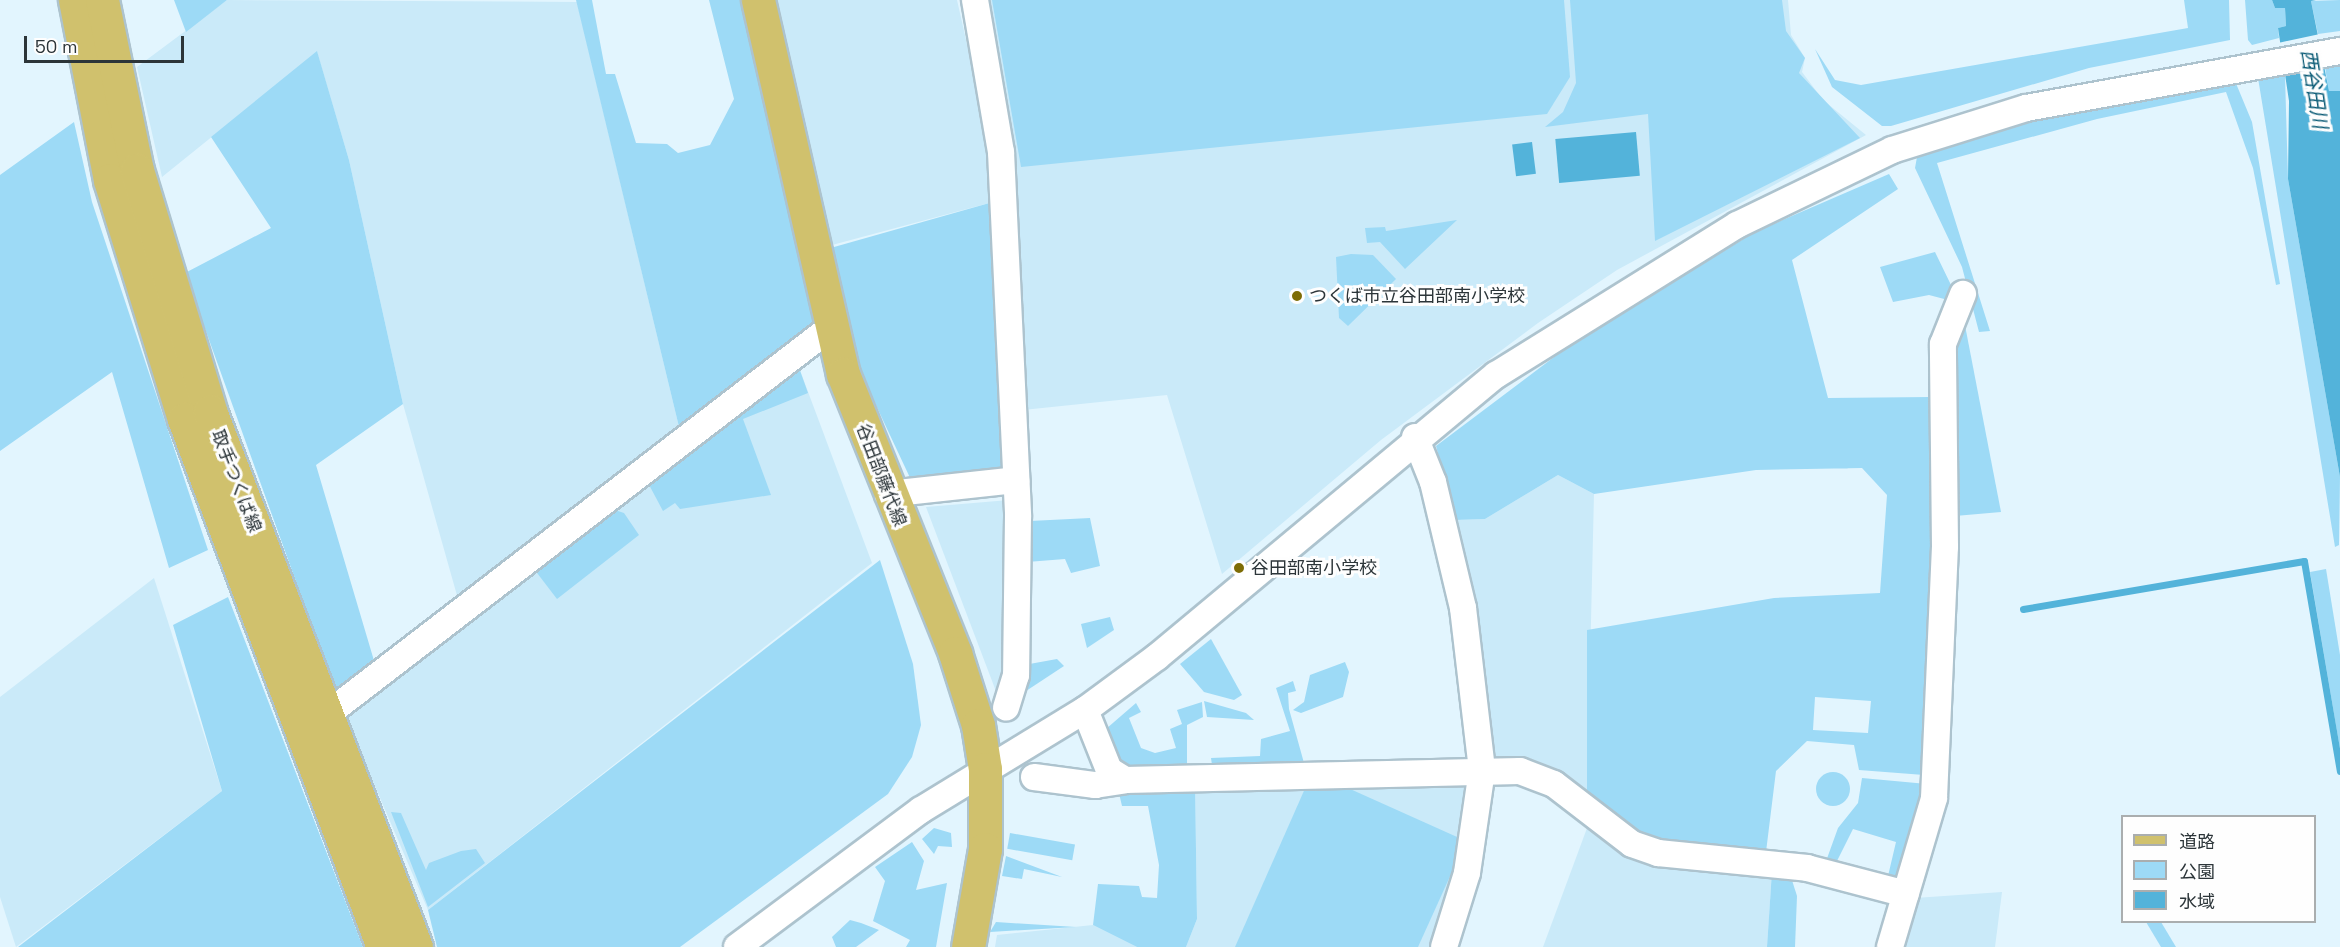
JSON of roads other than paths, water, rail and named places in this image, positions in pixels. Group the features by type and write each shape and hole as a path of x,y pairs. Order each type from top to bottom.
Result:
{"main road":[{"name":"取手つくば線","path":"75,0 110,180 184,419 383,947"},
{"name":"取手つくば線","path":"102,0 127,125 167,274 210,411 325,716 416,947"},
{"name":"谷田部藤代線","path":"758,0 834,325 843,374 888,494 955,653 978,725 985,769 985,849 968,947"}],"street":[{"path":"975,0 1001,152 1016,480 1016,675 1005,708"},
{"path":"737,947 985,769 1085,710 1157,657 1415,437 1546,340 1737,225 1828,178 1892,150 2026,108 2258,64 2340,51"},
{"path":"1890,947 1934,798 1945,547 1942,344 1963,294"},
{"path":"325,716 834,325"},
{"path":"1415,437 1433,482 1463,608 1482,770 1467,873 1444,947"},
{"path":"888,494 1016,480"},
{"path":"1085,710 1109,770 1125,780"},
{"path":"1034,777 1095,785 1125,780 1482,770 1520,771 1554,784 1632,844 1658,854 1807,868 1906,894"}],"water":[{"name":"西谷田川","path":"2272,0 2316,0 2311,1 2329,91 2340,91 2340,477 2288,179 2289,101 2278,28 2286,26 2285,8 2275,8"},
{"path":"1636,132 1640,176 1559,183 1555,139"},
{"path":"1532,142 1536,174 1516,176 1512,144"}],"waterway":[{"path":"2023,609 2304,561 2340,771"}],"place":[{"name":"つくば市立谷田部南小学校","path":"1297,296"},
{"name":"谷田部南小学校","path":"1239,568"}]}
